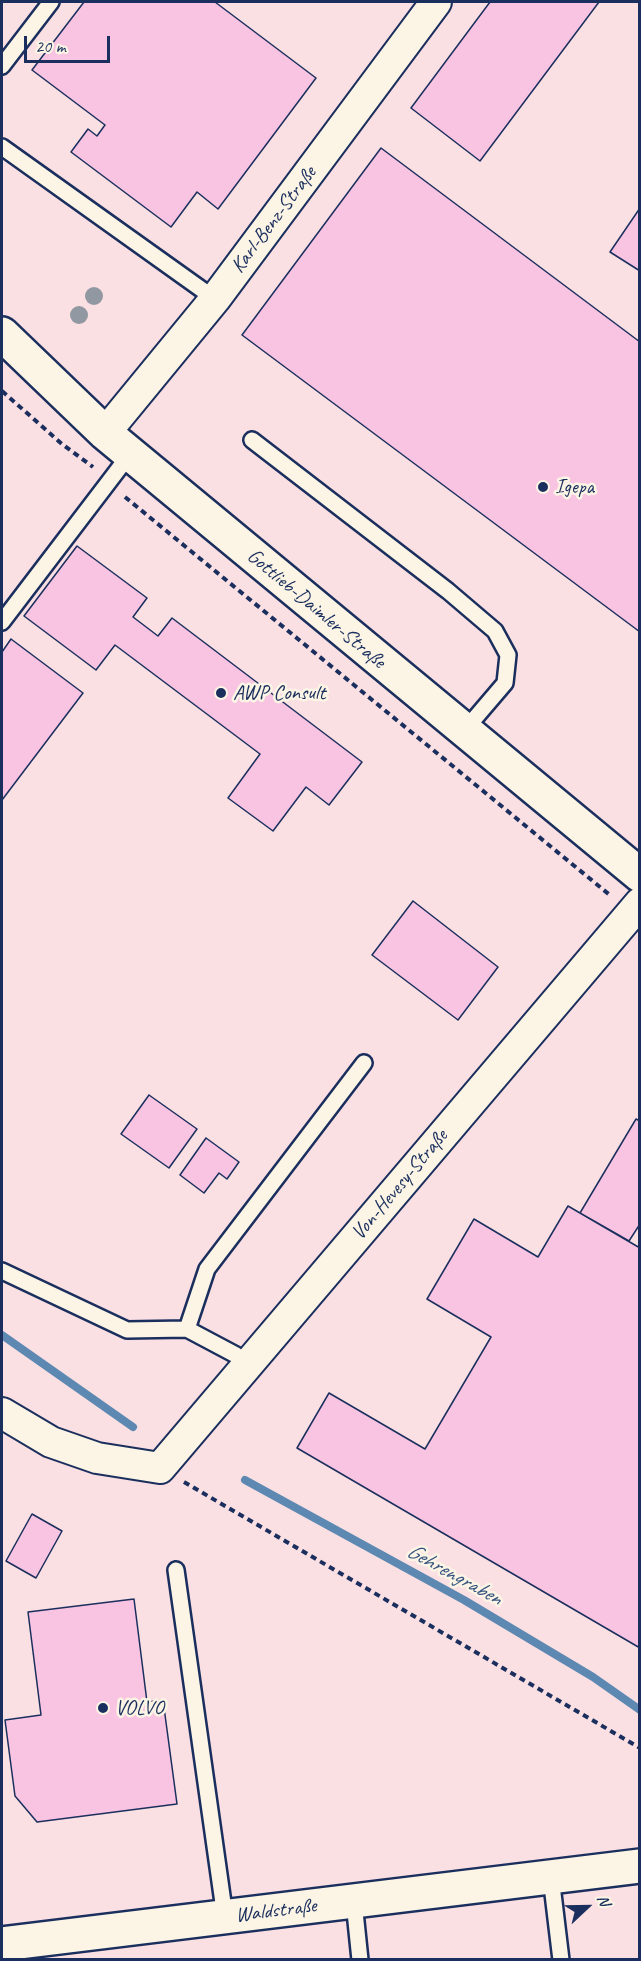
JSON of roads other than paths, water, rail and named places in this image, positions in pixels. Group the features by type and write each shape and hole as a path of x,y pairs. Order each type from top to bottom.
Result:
{"street":[{"name":"Karl-Benz-Straße","path":"105,433 215,299 436,2"},
{"name":"Gottlieb-Daimler-Straße","path":"2,334 105,433 639,875"},
{"name":"Von-Hevesy-Straße","path":"2,1413 51,1442 97,1458 160,1468 635,908"},
{"name":"Waldstraße","path":"2,1944 639,1866"}],"lane":[{"path":"2,66 51,2"},
{"path":"2,147 215,299"},
{"path":"252,440 448,591 495,631 508,655 505,683 464,731"},
{"path":"2,622 130,454"},
{"path":"187,1329 207,1269 364,1063"},
{"path":"2,1271 127,1330 187,1329 236,1355 248,1365"},
{"path":"176,1570 225,1917"},
{"path":"551,1877 561,1959"},
{"path":"354,1902 360,1959"}],"waterway":[{"name":"Gehrengraben","path":"2,1335 133,1427"},
{"name":"Gehrengraben","path":"245,1480 464,1600 593,1677 640,1710"}],"place":[{"name":"Igepa","path":"543,487"},
{"name":"AWP Consult","path":"221,693"},
{"name":"VOLVO","path":"103,1708"}]}
